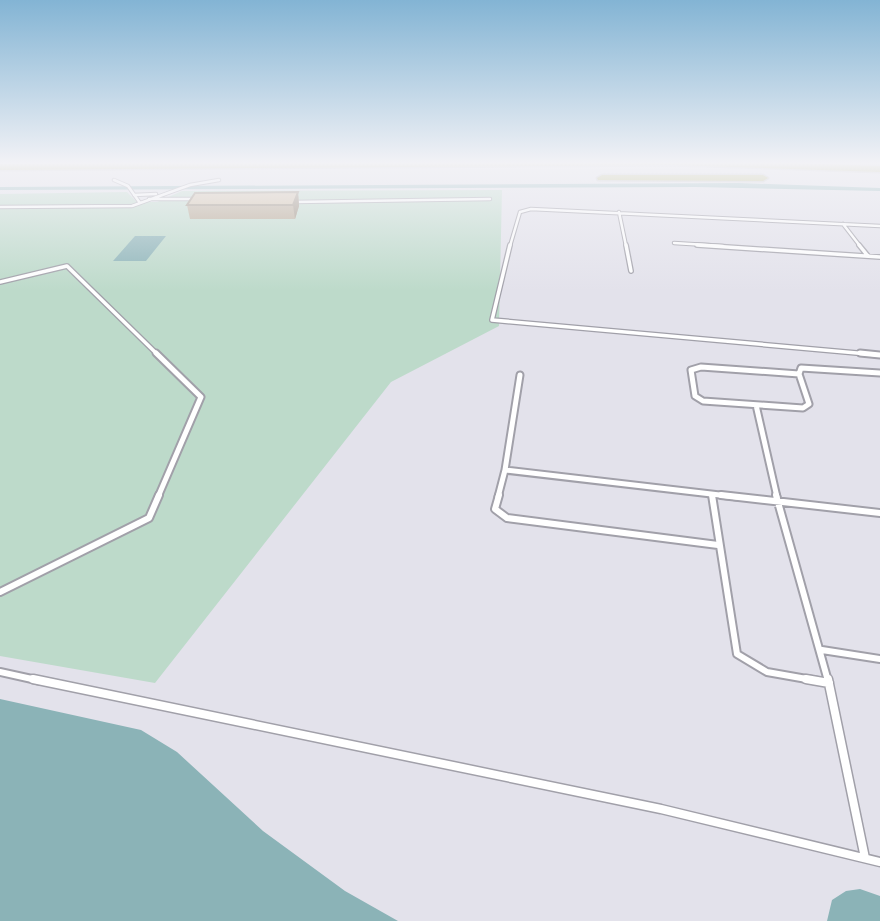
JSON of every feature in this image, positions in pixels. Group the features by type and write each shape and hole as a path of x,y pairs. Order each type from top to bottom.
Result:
{"lane":[{"path":"0,207 71,205"},
{"path":"880,226 542,208 520,212 492,320 880,355"},
{"path":"619,212 631,271"},
{"path":"843,224 868,256"},
{"path":"674,243 880,257"},
{"path":"0,282 67,265 201,397 149,518 0,592"},
{"path":"799,374 701,367 691,370 698,398 756,405 807,407 799,370 804,368 880,373"},
{"path":"520,375 505,470 495,509 507,518 718,545"},
{"path":"756,405 778,502 822,650 865,859"},
{"path":"505,470 880,513"},
{"path":"712,495 737,654 746,665 761,671 829,683"},
{"path":"822,650 880,659"},
{"path":"0,672 151,707 746,826 880,862"}],"green space":[{"path":"0,205 502,205 499,326 391,382 155,683 0,656"}],"water":[{"path":"135,236 166,236 146,261 113,261"},
{"path":"0,699 141,730 177,752 263,831 345,891 398,921 0,921"},
{"path":"860,889 880,896 880,921 827,921 832,900 846,891"}]}
